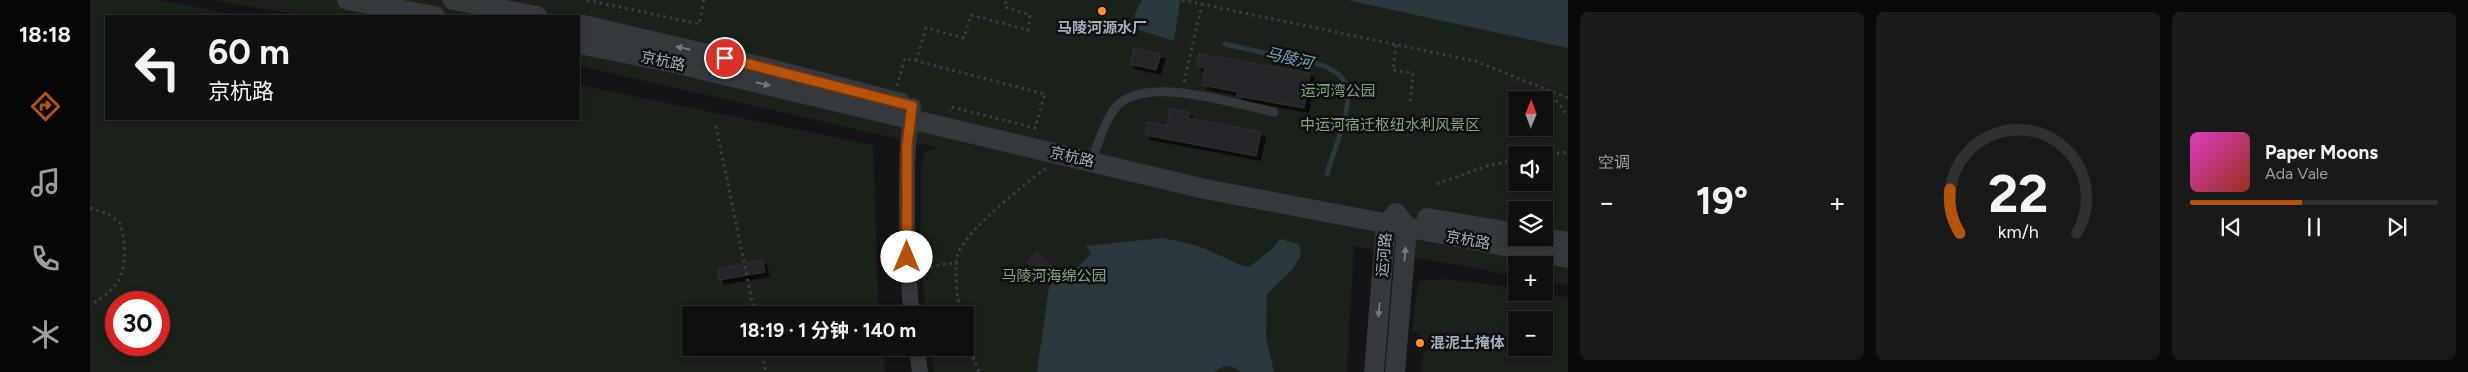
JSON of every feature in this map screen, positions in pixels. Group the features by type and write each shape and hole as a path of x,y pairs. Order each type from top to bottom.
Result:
{"street":[{"path":"346,0 429,15"},
{"path":"453,0 532,15"},
{"name":"京杭路","path":"580,24 763,67 893,101 911,112 948,115 1094,153 1396,222 1568,258"},
{"name":"京杭路","path":"580,44 911,112 1063,155 1205,189 1396,222 1508,232"},
{"path":"911,112 907,145 907,274 911,306"},
{"name":"运河路","path":"1374,372 1396,222"},
{"name":"运河路","path":"1395,372 1396,222"},
{"path":"1553,240 1568,242"},
{"path":"918,356 920,372"}],"lane":[{"path":"1094,153 1107,123 1117,106 1129,97 1141,92 1182,92 1274,112"}],"path":[{"path":"586,0 699,24 704,0"},
{"path":"916,61 926,28 964,38 971,16 1028,30 1030,15 1005,7 1006,0"},
{"path":"1182,0 1475,61 1568,98"},
{"path":"1182,92 1202,4"},
{"path":"1396,45 1393,70 1413,73 1410,104"},
{"path":"893,101 905,58 1045,94 1035,128 951,107 948,115"},
{"path":"1547,90 1568,116"},
{"path":"716,126 753,306"},
{"path":"1553,154 1568,152"},
{"path":"959,306 957,287 958,254 987,218 1012,194 1063,155"},
{"path":"1437,184 1487,166 1508,162"},
{"path":"90,208 106,213 120,223 125,254 118,282 110,291 90,305"},
{"path":"907,274 944,264 958,264"},
{"path":"763,356 766,372"},
{"path":"973,356 979,372"}],"green space":[{"path":"90,0 160,0 235,15 105,15 105,120 580,120 580,85 873,145 879,306 682,306 682,356 883,356 886,372 90,372"},
{"name":"中运河宿迁枢纽水利风景区","path":"214,0 1568,0 1568,285 1553,282 1553,256 1508,256 1508,275 1354,246 1347,372 934,372 932,356 974,356 974,306 926,306 920,266 921,164 925,152 938,148 580,66 580,15 299,15"},
{"path":"1446,279 1508,287 1508,301 1553,301 1553,295 1568,297 1568,372 1421,372 1423,354 1431,347 1418,332 1412,332 1418,281"}],"shaded area":[{"path":"1142,0 1180,0 1174,41 1133,28 1135,13"},
{"path":"1347,0 1568,0 1568,48"},
{"path":"1162,238 1200,247 1249,267 1272,249 1280,239 1299,244 1301,256 1292,270 1267,294 1266,337 1274,372 1241,372 1228,366 1215,372 1037,372 1049,287 1057,277 1062,282 1091,254 1086,246"}],"building":[{"path":"1134,48 1161,54 1156,70 1130,64"},
{"path":"1199,54 1310,73 1304,108 1237,96 1238,92 1202,85 1205,68 1196,66"},
{"path":"1170,108 1189,112 1188,118 1261,132 1256,156 1145,135 1147,122 1167,125"},
{"path":"1037,252 1052,266 1042,276 1027,262"},
{"path":"762,260 765,272 719,280 717,269"}],"waterway":[{"name":"马陵河","path":"1225,44 1321,65 1340,76 1346,85 1347,106 1343,125 1327,174"}],"place":[{"name":"马陵河源水厂","path":"1102,11"},
{"name":"混泥土掩体","path":"1420,343"}],"route":[{"path":"725,58 912,106 907,145 907,257"}],"park label":[{"name":"运河湾公园","path":"1338,91"},
{"name":"马陵河海绵公园","path":"1054,276"}]}
